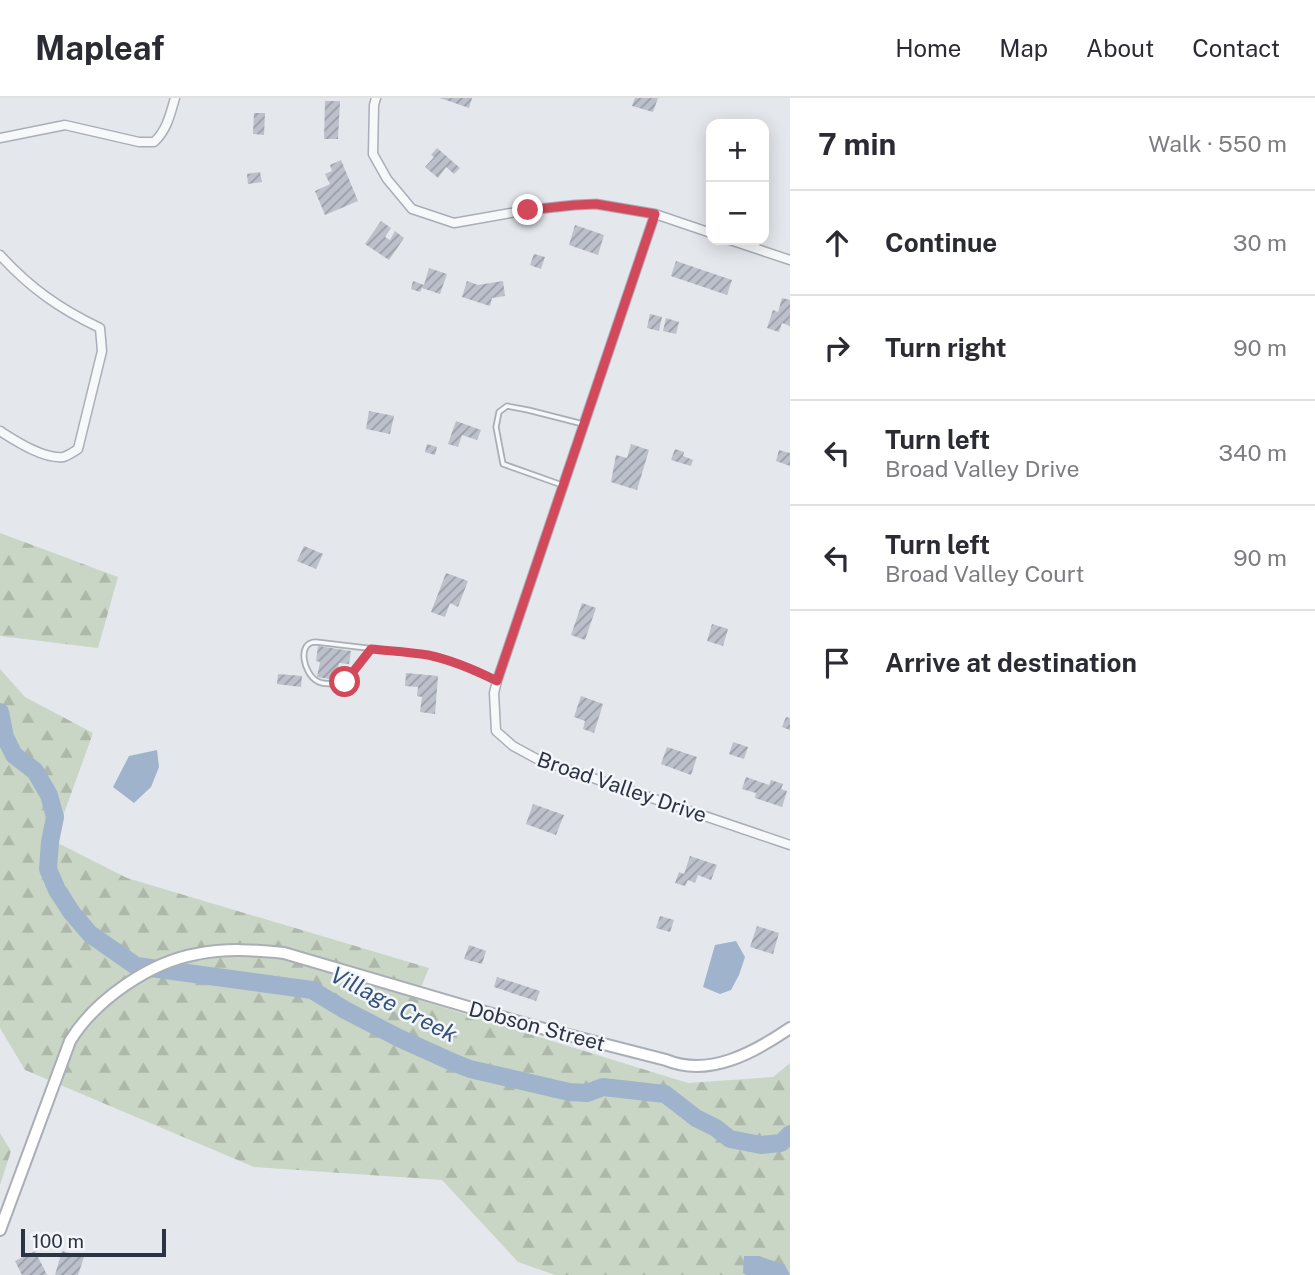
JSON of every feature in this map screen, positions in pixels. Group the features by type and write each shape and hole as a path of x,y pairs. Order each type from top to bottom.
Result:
{"street":[{"path":"0,138 65,125 138,142 154,142 167,126 175,98"},
{"path":"376,98 373,154 387,179 412,209 454,223 596,204 655,214 706,231"},
{"name":"Broad Valley Drive","path":"655,214 497,681 494,693 496,731 513,746 537,759 790,845"},
{"path":"745,245 790,260"},
{"path":"0,255 37,292 76,317 100,328 102,351 78,449 65,457 47,455 0,431"},
{"name":"Dobson Street","path":"0,1230 70,1041 89,1015 118,990 159,967 196,954 257,950 284,953 474,1010 677,1065 703,1066 729,1061 766,1044 790,1028"}],"lane":[{"path":"562,485 502,464 496,428 499,412 508,406 583,424"},
{"path":"371,649 345,682 333,684 318,682 312,677 303,654 305,646 310,642 426,655 476,670 497,681"}],"green space":[{"path":"0,533 118,577 98,648 0,636"},
{"path":"0,669 25,697 93,733 54,841 127,878 429,968 416,999 688,1083 773,1077 790,1063 790,1275 555,1275 518,1262 442,1180 254,1167 25,1070 0,1028"},
{"path":"0,1133 11,1151 0,1185"}],"water":[{"path":"157,750 159,767 151,787 134,803 113,787 129,756"},
{"path":"736,941 745,957 731,990 720,994 703,987 715,945"},
{"path":"744,1256 759,1256 785,1265 790,1275 746,1275 743,1273"}],"building":[{"path":"440,98 472,98 469,108"},
{"path":"635,98 658,98 653,112 632,106"},
{"path":"325,101 340,101 338,139 324,139"},
{"path":"254,113 265,113 264,135 253,134"},
{"path":"437,148 460,168 454,174 446,167 438,178 425,167 434,157 431,155"},
{"path":"341,160 358,201 325,215 315,191 330,184 325,174 332,171 330,165"},
{"path":"260,172 262,182 248,184 247,174"},
{"path":"381,221 391,228 385,237 390,240 395,231 404,238 389,260 365,244"},
{"path":"575,225 604,235 598,255 569,245"},
{"path":"534,254 545,257 541,269 530,265"},
{"path":"676,261 732,280 727,295 671,276"},
{"path":"429,268 447,274 440,294 422,288 420,292 411,289 413,281 424,285"},
{"path":"467,281 478,285 503,281 505,296 492,298 490,306 462,297"},
{"path":"782,298 790,300 790,326 782,323 779,332 767,328 773,310 778,312"},
{"path":"650,314 662,317 659,331 647,328"},
{"path":"666,318 679,322 676,334 663,331"},
{"path":"369,411 394,416 390,434 366,429"},
{"path":"456,421 481,430 477,440 462,435 458,447 448,444"},
{"path":"427,444 437,447 435,455 425,452"},
{"path":"631,444 649,450 637,490 611,482 616,455 627,458"},
{"path":"675,449 684,452 683,456 693,460 691,466 671,460"},
{"path":"779,450 790,453 790,466 776,461"},
{"path":"304,546 323,554 316,569 297,561"},
{"path":"446,573 468,581 458,607 450,603 445,617 431,612"},
{"path":"582,603 596,608 585,640 571,635"},
{"path":"712,624 728,629 723,646 707,641"},
{"path":"318,646 351,651 349,664 339,663 336,680 317,677 320,662 316,661"},
{"path":"406,673 438,676 435,714 420,712 422,697 417,696 418,687 405,686"},
{"path":"278,674 302,676 301,687 277,684"},
{"path":"581,696 603,704 594,733 583,729 585,721 574,717"},
{"path":"786,717 790,718 790,730 782,727"},
{"path":"733,742 748,747 744,759 729,754"},
{"path":"667,747 697,757 691,775 661,764"},
{"path":"746,777 769,785 771,780 783,784 781,789 787,791 782,807 755,798 756,793 742,789"},
{"path":"533,804 564,815 556,835 526,824"},
{"path":"690,856 717,865 711,880 698,875 695,883 688,880 685,886 675,883 679,872 684,874"},
{"path":"660,916 674,920 670,932 656,928"},
{"path":"757,926 779,933 773,954 750,947"},
{"path":"469,945 486,951 482,964 464,959"},
{"path":"497,977 540,991 536,1001 494,987"},
{"path":"35,1251 47,1275 22,1275 15,1261"},
{"path":"62,1251 84,1257 78,1275 55,1275"}],"waterway":[{"name":"Village Creek","path":"0,712 5,737 14,755 35,771 49,795 55,817 48,869 57,890 90,934 136,966 312,990 399,1038 470,1069 569,1092 587,1093 603,1087 665,1094 730,1139 761,1145 781,1143 790,1134"}],"route":[{"path":"345,682 371,649 426,655 476,670 497,681 655,214 596,204 528,210"}]}
